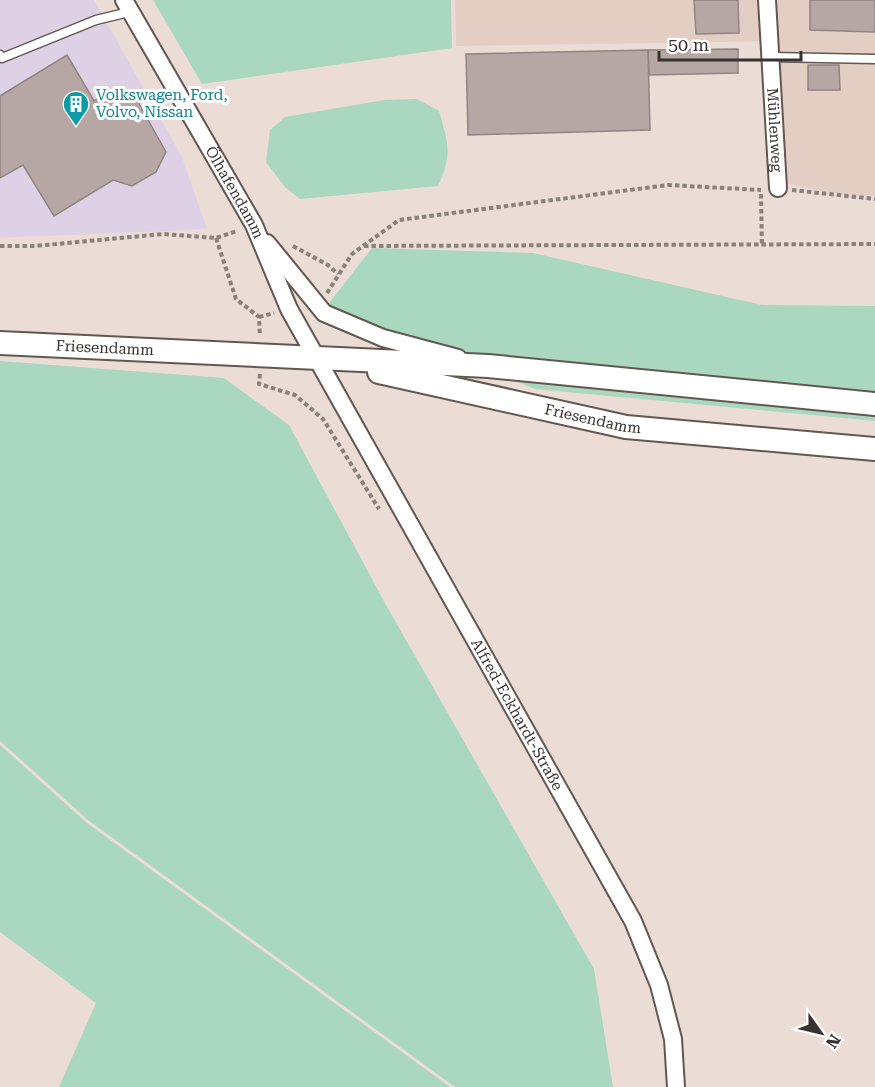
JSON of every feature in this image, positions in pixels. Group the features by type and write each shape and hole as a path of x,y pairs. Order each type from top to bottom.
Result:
{"main road":[{"name":"Friesendamm","path":"0,344 488,366 875,404"},
{"name":"Friesendamm","path":"316,358 626,426 875,448"}],"street":[{"name":"Mühlenweg","path":"767,0 778,188"},
{"name":"Ölhafendamm","path":"126,6 254,225 289,309 316,358"},
{"name":"Friesendamm","path":"254,225 324,313 383,338 488,366"},
{"name":"Alfred-Eckhardt-Straße","path":"316,358 633,921 659,985 673,1039 676,1087"}],"lane":[{"path":"0,55 2,58 126,6"},
{"path":"769,57 875,59"}],"path":[{"path":"762,246 760,190 668,185 399,220 364,246 514,247 762,246 875,244"},
{"path":"778,188 875,199"},
{"path":"0,246 164,234 216,238 254,225"},
{"path":"216,238 236,299 259,317 260,384 295,395 322,419 386,520"}],"shaded area":[{"path":"0,0 94,0 182,157 207,229 0,238"},
{"path":"455,0 875,0 875,196 839,194 783,183 773,41 456,46"}],"green space":[{"path":"153,0 451,0 452,48 202,84"},
{"path":"417,99 439,111 445,132 448,149 446,166 438,186 300,199 285,187 266,162 270,130 285,117 384,100"},
{"path":"372,248 533,253 762,305 875,306 875,421 535,389 326,307"},
{"path":"0,361 224,378 289,425 386,605 594,969 613,1087 455,1087 88,820 0,741"},
{"path":"0,745 87,823 450,1087 59,1087 96,1003 0,932"}],"building":[{"path":"694,0 738,0 739,33 696,34"},
{"path":"810,0 875,0 875,32 810,30"},
{"path":"738,49 738,73 649,75 648,50"},
{"path":"648,50 650,130 468,135 466,54"},
{"name":"Volkswagen, Ford, Volvo, Nissan","path":"67,55 94,101 118,87 133,93 166,152 156,172 132,186 113,180 54,216 23,165 0,178 0,96"},
{"path":"808,65 839,65 840,90 808,90"}],"place":[{"name":"Volkswagen, Ford, Volvo, Nissan","path":"76,127"}]}
